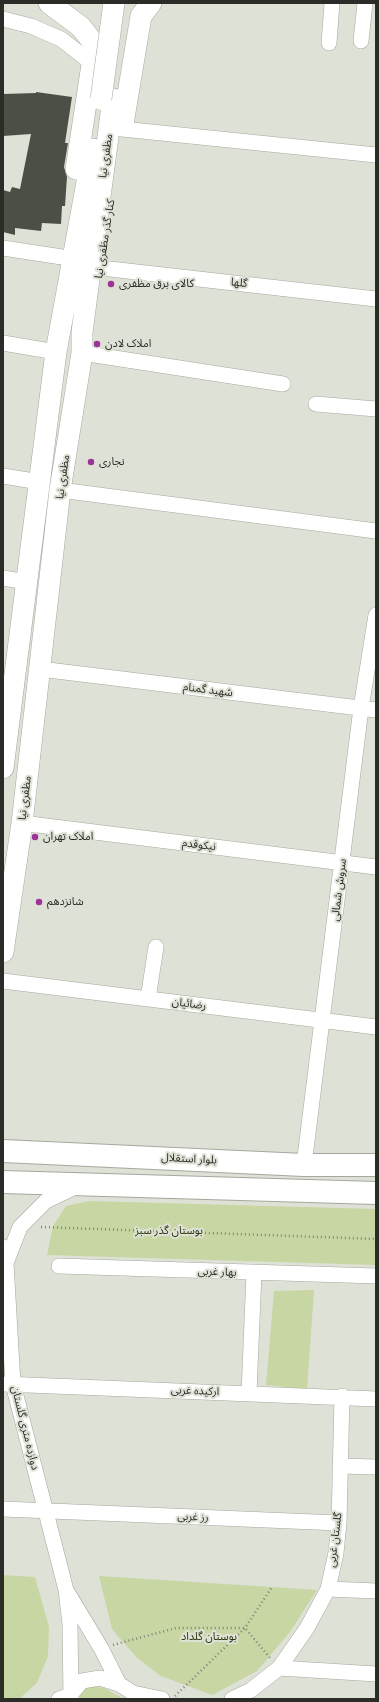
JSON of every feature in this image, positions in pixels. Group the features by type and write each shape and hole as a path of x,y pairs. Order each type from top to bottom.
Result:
{"main road":[{"path":"49,3 81,27 94,55 62,257 56,352"},
{"name":"مظفری نیا","path":"3,952 22,823 60,490 82,353 82,332 107,99 114,3"},
{"name":"مظفری نیا","path":"3,768 8,683 27,582 56,352 107,99 129,3"},
{"name":"کنار گذر مظفری نیا","path":"82,353 101,268 122,128 141,16 151,3"},
{"path":"94,55 107,42 128,48 135,52"},
{"name":"بلوار استقلال","path":"3,1150 304,1165 376,1165"},
{"path":"3,1182 78,1186 376,1193"}],"street":[{"path":"328,43 332,3"},
{"path":"361,41 365,3"},
{"path":"3,19 31,26 61,38 94,55"},
{"path":"122,128 376,155"},
{"path":"3,248 62,257"},
{"name":"گلها","path":"101,268 376,299"},
{"path":"3,343 56,352"},
{"path":"82,353 283,384"},
{"path":"316,404 376,409"},
{"path":"3,476 40,482"},
{"path":"60,490 376,530"},
{"path":"3,578 27,582"},
{"name":"سروش شمالی","path":"304,1165 342,862 369,709 376,615"},
{"name":"شهید گمنام","path":"40,669 369,709"},
{"name":"نیکوقدم","path":"22,823 376,866"},
{"path":"148,999 156,947"},
{"name":"رضائیان","path":"3,982 376,1027"},
{"path":"6,1263 20,1227 46,1201 78,1186"},
{"name":"دوازده متری گلستان","path":"3,1247 6,1263 8,1384 46,1510 66,1590"},
{"name":"بهار غربی","path":"59,1266 376,1276"},
{"path":"249,1393 254,1273"},
{"name":"ارکیده غربی","path":"8,1384 376,1398"},
{"name":"گلستان غربی","path":"232,1699 251,1690 279,1668 307,1628 328,1589 336,1553 339,1523 342,1396"},
{"path":"340,1466 376,1467"},
{"name":"رز غربی","path":"3,1509 339,1523"},
{"path":"328,1589 376,1591"},
{"path":"66,1590 101,1648 119,1684"},
{"path":"66,1590 70,1624 67,1698"},
{"path":"279,1668 376,1674"},
{"path":"67,1698 82,1681 100,1678 119,1684 134,1696 162,1699"}],"path":[{"path":"20,1227 53,1226 376,1239"},
{"path":"172,1699 245,1628 272,1588"},
{"path":"101,1648 176,1628 245,1628 279,1668"}],"green space":[{"name":"بوستان گذر سبز","path":"89,1201 376,1209 376,1265 47,1255 53,1226 66,1206"},
{"path":"314,1290 307,1389 266,1385 274,1291"},
{"path":"3,1575 35,1577 49,1627 48,1656 37,1683 19,1699 3,1699"},
{"name":"بوستان گلداد","path":"99,1576 317,1590 290,1632 257,1671 212,1695 161,1676 137,1658 112,1629"},
{"path":"87,1686 104,1688 124,1699 80,1699 79,1695"}],"building":[{"path":"36,92 72,97 65,143 68,143 64,167 67,177 65,206 62,206 61,224 42,223 41,231 15,228 15,235 3,232 3,190 10,192 12,187 20,189 31,134 3,136 3,94"}],"place":[{"name":"کالای برق مظفری","path":"111,284"},
{"name":"املاک لادن","path":"97,344"},
{"name":"نجاری","path":"91,462"},
{"name":"املاک تهران","path":"35,837"},
{"name":"شانزدهم","path":"39,902"}]}
